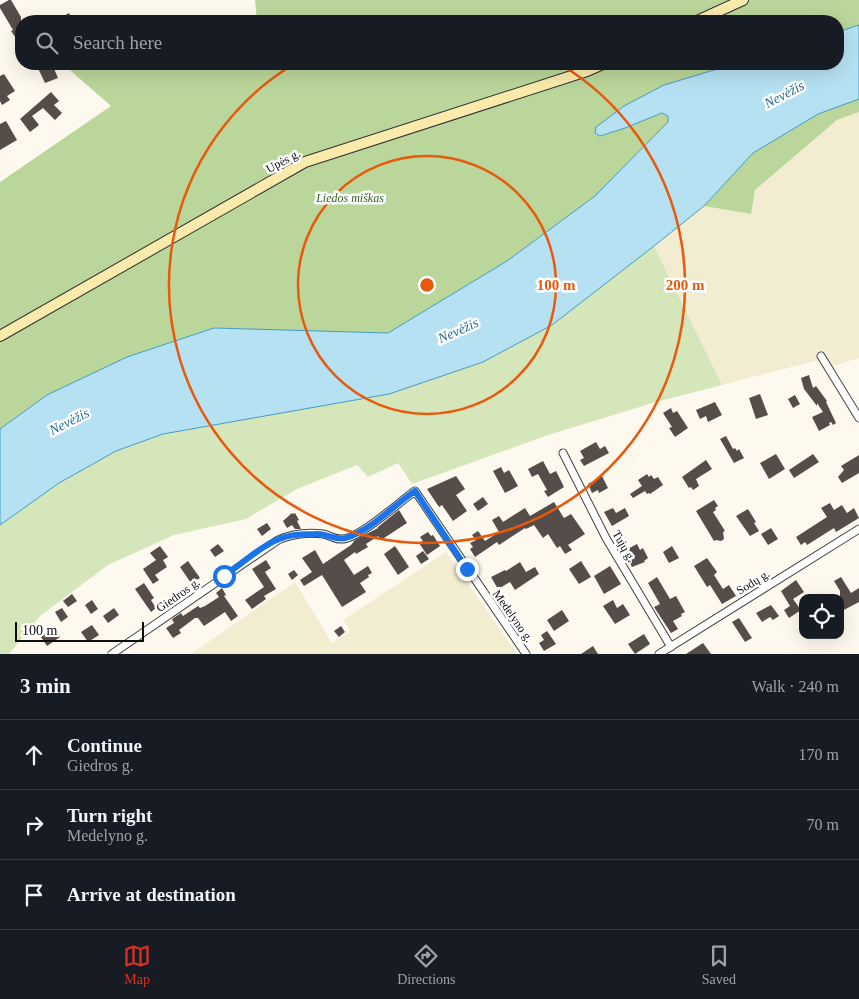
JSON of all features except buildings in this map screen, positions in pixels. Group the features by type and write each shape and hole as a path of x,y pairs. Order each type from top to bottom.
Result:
{"main road":[{"path":"710,15 740,1"},
{"name":"Upės g.","path":"0,336 305,162 589,70"}],"street":[{"path":"821,356 859,418"},
{"name":"Tujų g.","path":"563,453 606,538 671,647"},
{"name":"Giedros g.","path":"112,654 278,540 294,535 317,534 324,534 343,540 372,524 415,491"},
{"name":"Medelyno g.","path":"415,491 526,654"},
{"name":"Sodų g.","path":"659,654 859,530"}],"shaded area":[{"path":"859,112 859,358 833,366 826,358 722,385 654,246 704,206 751,214 755,190 837,120"},
{"path":"446,552 517,654 191,654 295,582 332,643 350,631 343,620"}],"green space":[{"path":"255,0 859,0 859,25 844,30 844,15 256,15"},
{"name":"Liedos miškas","path":"70,70 714,70 664,85 600,136 663,113 668,116 668,122 595,196 507,261 388,333 214,328 127,357 47,395 0,429 0,182 111,106"},
{"path":"859,99 859,112 837,120 755,190 751,214 704,206 753,153 818,114"},
{"path":"654,246 722,385 656,402 548,435 412,484 398,463 368,477 357,465 297,489 246,519 174,535 108,565 40,616 9,654 0,654 0,525 59,483 116,451 163,434 389,394 552,325"}],"water":[{"name":"Nevėžis","path":"859,25 859,99 818,114 753,153 704,206 552,325 483,362 389,394 163,434 116,451 59,483 0,525 0,429 47,395 127,357 214,328 388,333 507,261 595,196 668,122 668,116 662,113 600,136 595,133 596,127 624,106 664,85 714,70 844,70 844,30"}],"route":[{"path":"224,576 270,544 285,537 324,534 343,540 372,524 398,502 415,491 467,569"}]}
